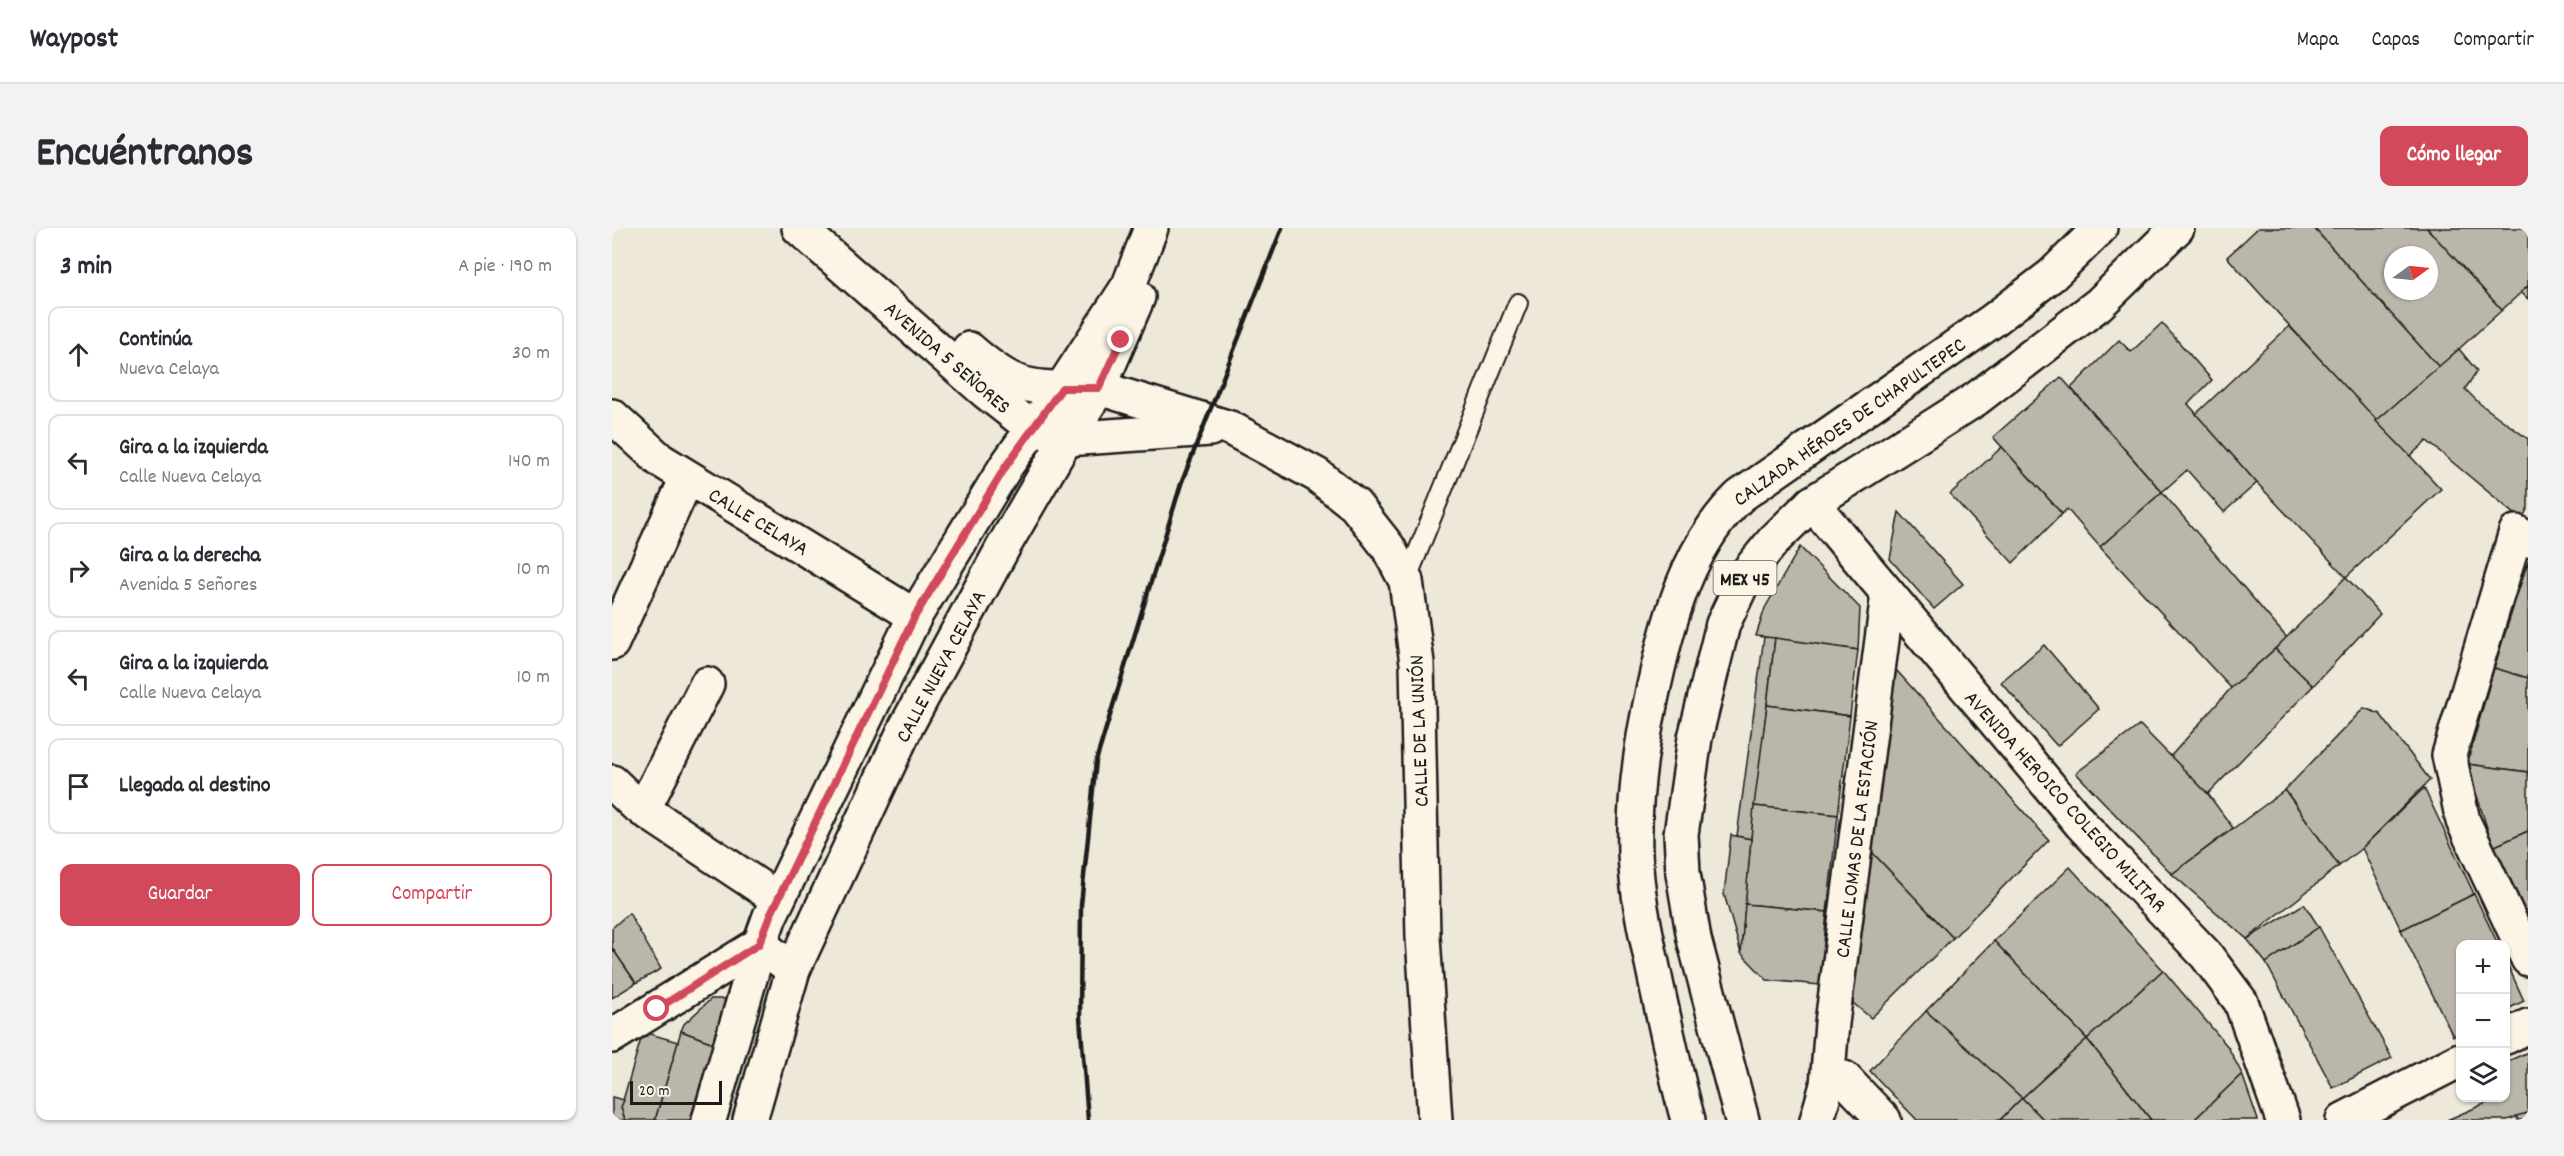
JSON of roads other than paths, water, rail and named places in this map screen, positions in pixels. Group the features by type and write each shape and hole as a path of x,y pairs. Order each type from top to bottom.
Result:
{"street":[{"name":"AVENIDA 5 SEÑORES","path":"799,228 986,392 1032,428 1066,439 1230,428"},
{"name":"AVENIDA 5 SEÑORES","path":"829,228 999,375 1029,387 1099,388 1230,428"},
{"name":"CALLE NUEVA CELAYA","path":"709,1120 759,944 778,899 915,616 1032,428 1062,388 1129,285 1151,228"},
{"name":"CALLE NUEVA CELAYA","path":"750,1120 793,970 906,727 954,636 1066,439 1099,388 1121,340 1165,228"},
{"name":"CALZADA HÉROES DE CHAPULTEPEC","path":"1688,1120 1639,902 1635,854 1636,796 1644,723 1666,633 1689,570 1704,540 1721,515 1740,496 2000,314 2052,275 2100,228"},
{"name":"MEX 45","path":"1742,1120 1694,939 1683,873 1681,834 1695,738 1723,624 1748,573 1773,540 1812,503 1976,399 2099,304 2177,228"},
{"name":"CALLE CELAYA","path":"612,416 660,460 687,478 915,616"},
{"name":"CALLE DE LA UNIÓN","path":"1230,428 1317,475 1355,505 1388,547 1406,581 1417,663 1424,937 1435,1120"},
{"path":"612,643 687,478"},
{"name":"AVENIDA HEROICO COLEGIO MILITAR","path":"1812,503 2081,824 2206,955 2241,1002 2283,1120"},
{"path":"2522,536 2449,755 2463,821 2528,959"},
{"name":"CALLE LOMAS DE LA ESTACIÓN","path":"1817,1120 1827,1085 1888,594"},
{"path":"644,810 707,684"},
{"path":"612,782 644,810 778,899"},
{"path":"612,1036 759,944 793,970"},
{"path":"1664,1017 1674,1120"},
{"path":"2510,1035 2528,1026"},
{"path":"2343,1120 2456,1062"},
{"path":"1827,1085 1844,1078 1884,1120"}],"lane":[{"path":"1406,581 1518,303"}],"railway":[{"path":"1088,1120 1080,1017 1081,905 1096,761 1181,484 1282,228"}]}
